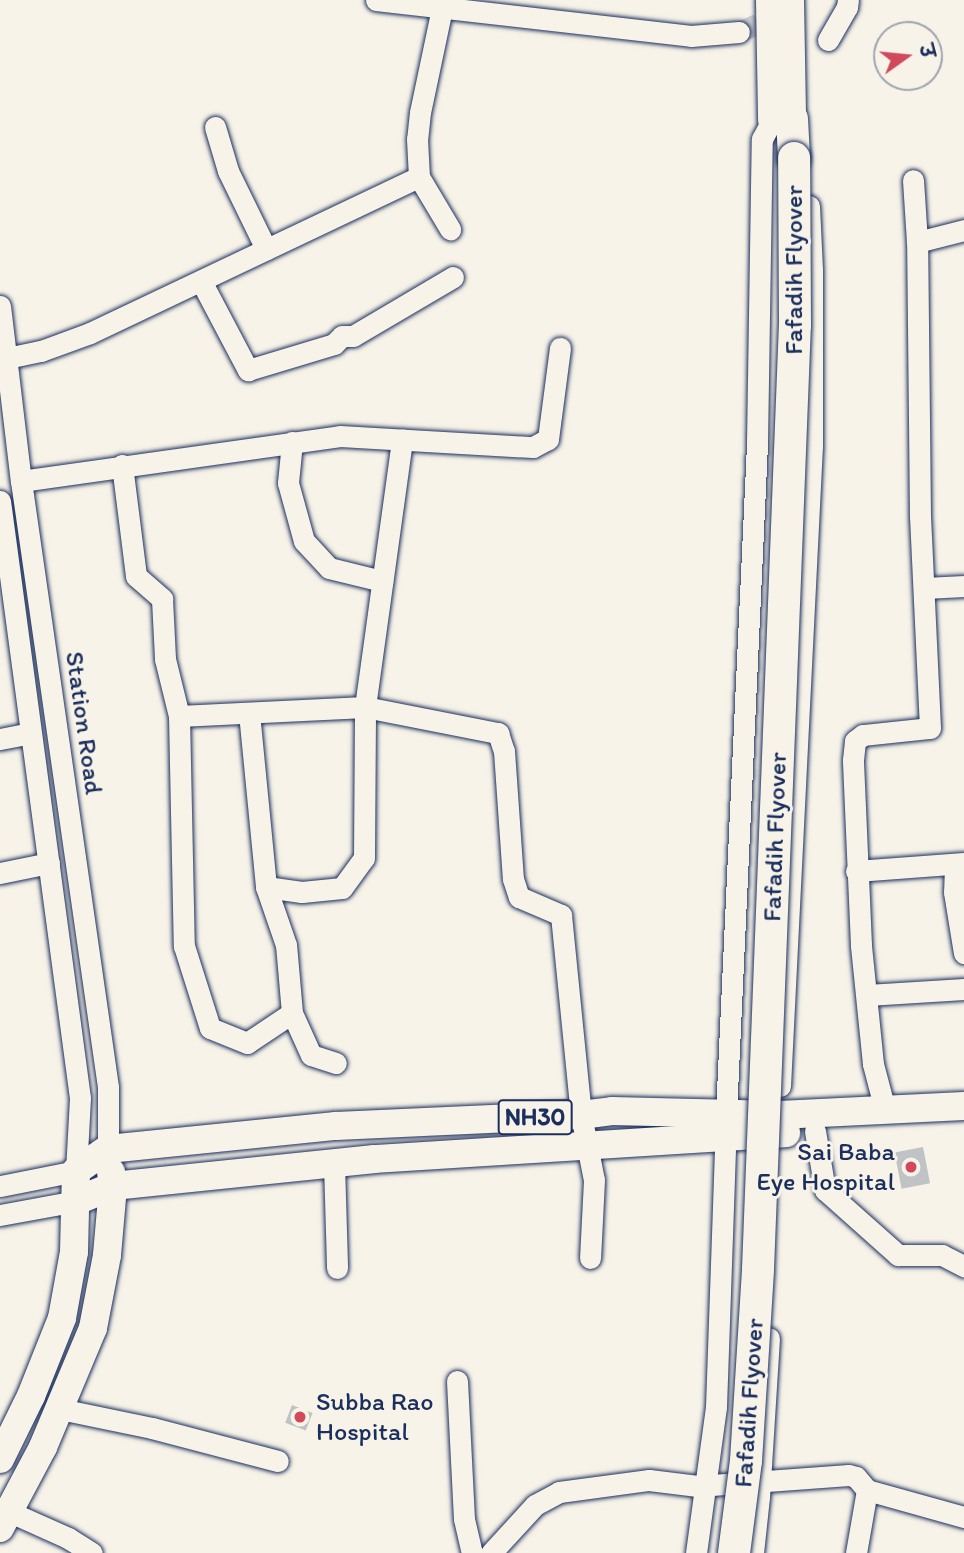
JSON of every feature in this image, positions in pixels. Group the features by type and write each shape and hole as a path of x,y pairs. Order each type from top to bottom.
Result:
{"highway":[{"name":"Fafadih Flyover","path":"734,1553 746,1461 758,1269 795,325 782,119"},
{"name":"Fafadih Flyover","path":"712,1553 725,1459 737,1268 774,324 783,158"}],"main road":[{"path":"770,0 782,119"},
{"path":"782,119 799,2"},
{"name":"NH30","path":"113,1186 334,1164 587,1145 725,1125 778,1124 885,1110 964,1106"},
{"name":"NH30","path":"76,1171 107,1149 336,1126 580,1115 612,1111 725,1125"},
{"name":"NH30","path":"778,1124 815,1131 964,1123"},
{"path":"5,1520 60,1409 93,1328 102,1293 113,1186 107,1149"},
{"path":"0,1459 31,1396 62,1318 73,1264 76,1171"},
{"path":"76,1201 113,1186"}],"street":[{"path":"376,0 691,36 739,32"},
{"path":"828,40 848,0"},
{"path":"442,8 420,112 419,177 450,229"},
{"path":"696,1553 716,1407 725,1125 757,443 762,139 782,119 805,144 812,270 812,446 778,1124 764,1553"},
{"path":"215,127 228,171 265,249"},
{"path":"7,358 41,351 90,333 419,177"},
{"path":"885,1110 873,1064 856,872 855,741 863,735 930,728 920,516 917,242 913,180"},
{"path":"917,242 964,230"},
{"path":"201,281 248,370 334,344 342,336 354,336 453,276"},
{"name":"Station Road","path":"0,306 21,481 108,1087 107,1149"},
{"path":"21,481 340,436 517,449 533,447 548,439 560,348"},
{"path":"266,887 302,892 342,888 364,858 365,707 402,440"},
{"path":"292,442 289,483 304,541 329,568 382,582"},
{"path":"122,465 136,576 162,599 165,659 179,716 184,946 210,1028 247,1043 292,1013"},
{"name":"Station Road","path":"0,500 80,1098 76,1171"},
{"path":"925,588 964,586"},
{"path":"179,716 365,707 498,733 504,751 519,897 561,915 580,1115 594,1180 590,1258"},
{"path":"249,713 266,887 286,945 292,1013 311,1055 336,1063"},
{"path":"0,739 30,733"},
{"path":"0,873 49,863"},
{"path":"856,872 960,864 954,892 964,953"},
{"path":"867,995 964,989"},
{"path":"815,1131 825,1190 898,1255 942,1255 964,1266"},
{"path":"334,1164 337,1268"},
{"path":"0,1186 76,1171"},
{"path":"0,1214 76,1201"},
{"path":"457,1381 464,1519 472,1553"},
{"path":"60,1409 152,1427 278,1461"},
{"path":"491,1553 535,1505 559,1492 649,1480 706,1486 849,1475 856,1477 867,1490 964,1517"},
{"path":"752,1553 768,1483"},
{"path":"856,1553 867,1490"},
{"path":"5,1520 68,1538 92,1553"}],"building":[{"path":"923,1147 930,1183 902,1189 895,1153"},
{"path":"292,1405 313,1413 306,1431 285,1423"}],"tunnel":[{"path":"739,32 782,13"}],"place":[{"name":"Sai Baba Eye Hospital","path":"911,1167"},
{"name":"Subba Rao Hospital","path":"300,1417"}]}
